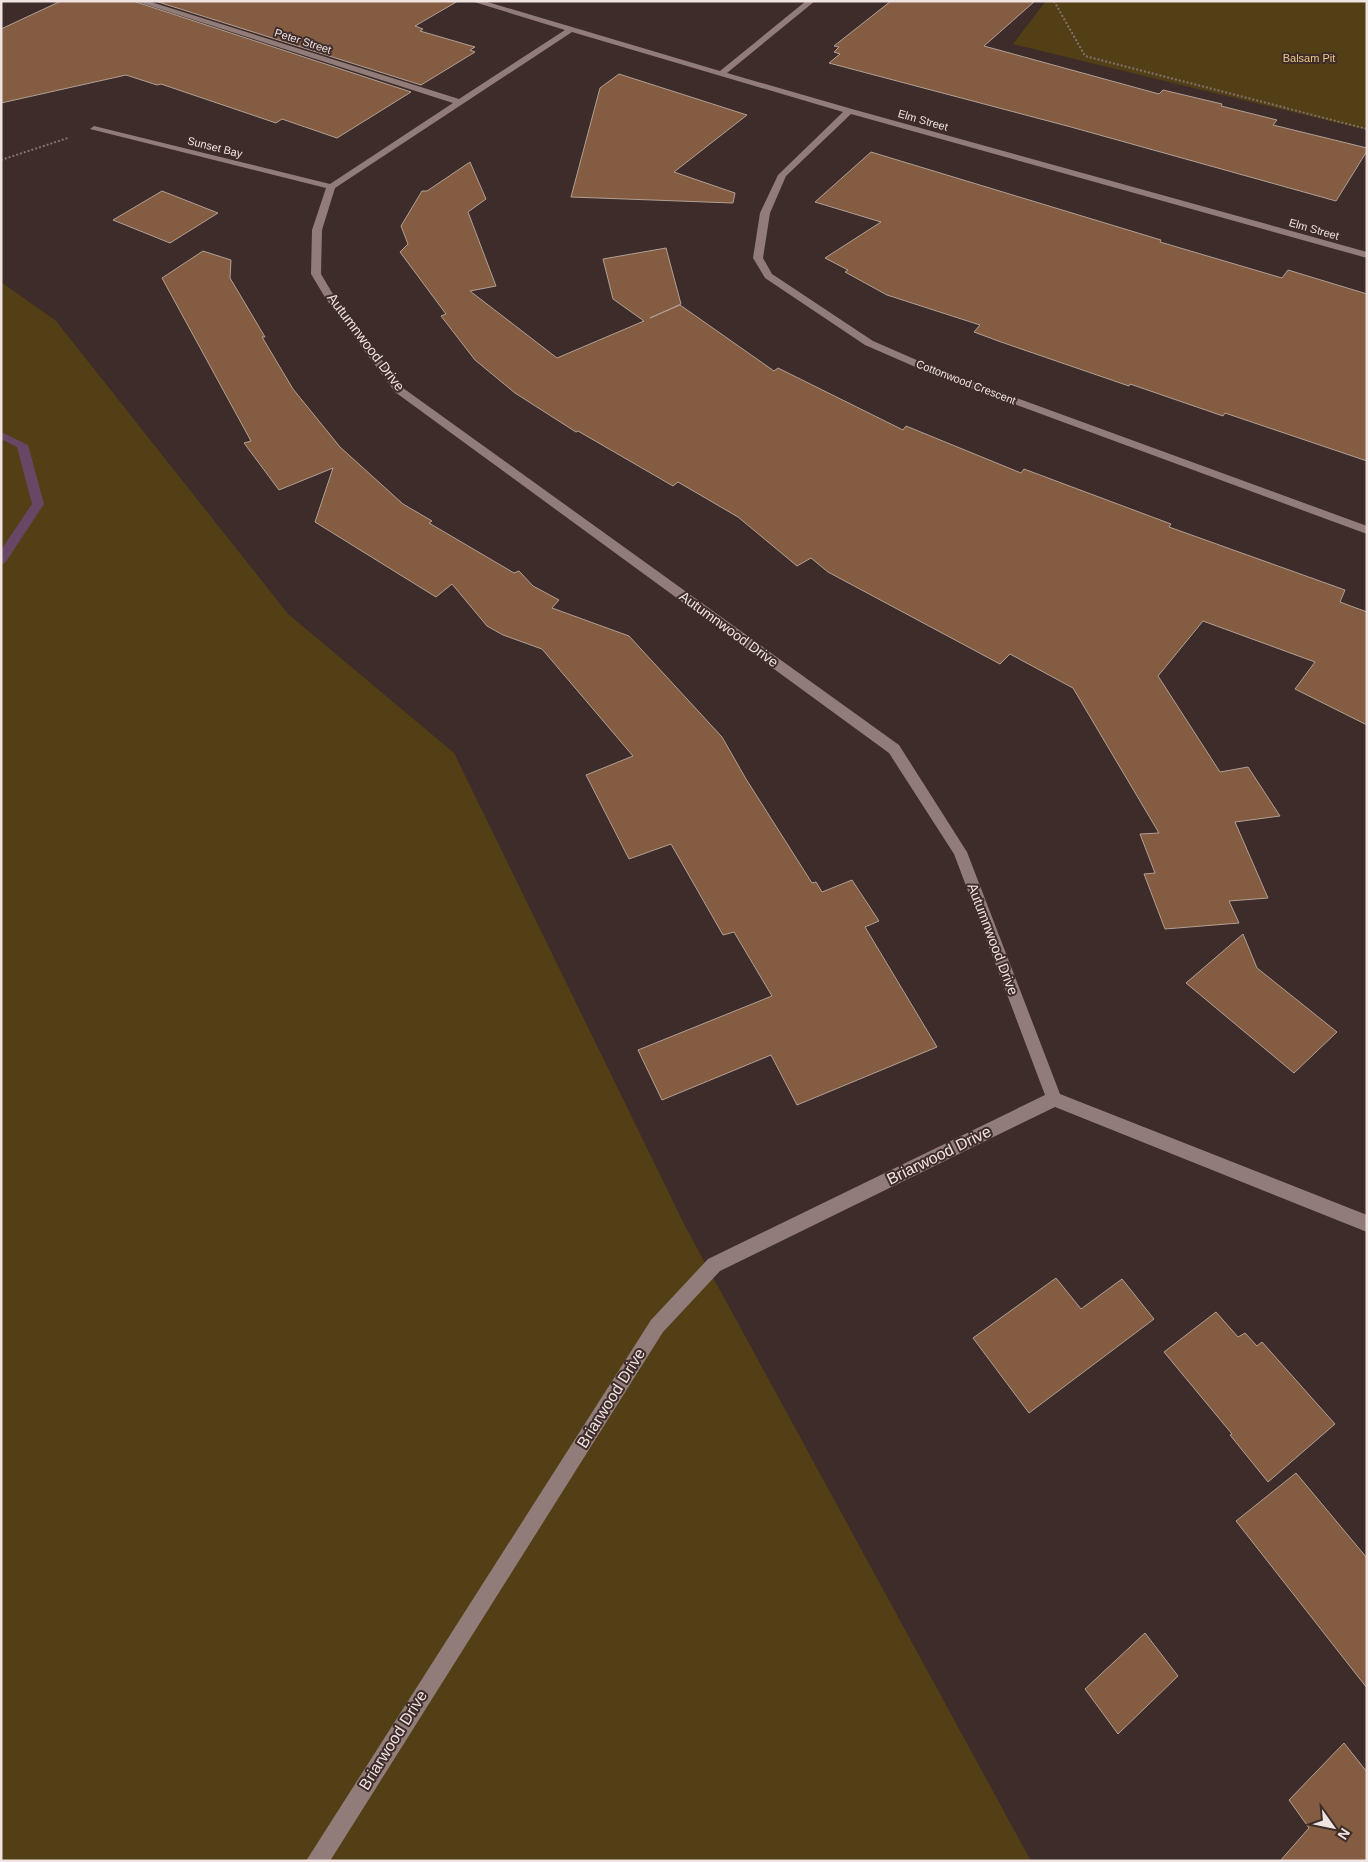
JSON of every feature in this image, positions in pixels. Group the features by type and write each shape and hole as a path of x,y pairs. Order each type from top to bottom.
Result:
{"street":[{"name":"Peter Street","path":"139,1 459,102"},
{"name":"Elm Street","path":"475,1 849,111 1367,255"},
{"path":"722,74 810,1"},
{"path":"331,187 572,29"},
{"name":"Cottonwood Crescent","path":"849,111 782,175 765,213 758,258 768,276 870,342 931,370 1367,530"},
{"name":"Sunset Bay","path":"94,129 331,187"},
{"name":"Autumnwood Drive","path":"331,187 317,230 316,274 330,297 399,390 894,749 960,852 1054,1099"},
{"path":"1054,1099 1367,1224"},
{"name":"Briarwood Drive","path":"317,1861 657,1326 714,1265 1054,1099"}],"path":[{"path":"1054,1 1085,56 1367,128"},
{"path":"1,160 94,129"}],"green space":[{"name":"Balsam Pit","path":"1046,1 1367,1 1367,130 1013,44"},
{"path":"1,282 56,321 288,614 454,753 685,1226 1031,1861 1,1861"}],"building":[{"path":"61,1 133,1 411,92 337,138 282,119 276,123 161,84 157,85 126,75 1,103 1,29"},
{"path":"155,1 458,1 415,26 423,29 420,31 475,47 470,50 475,52 421,85"},
{"path":"891,1 1035,1 984,46 1159,94 1163,90 1222,104 1221,106 1277,120 1273,125 1367,148 1367,151 1336,201 1071,127 829,63 840,54 834,52 839,47 834,46"},
{"path":"619,74 747,115 674,172 735,193 733,203 571,197 600,88"},
{"path":"871,152 1282,278 1288,270 1367,294 1367,461 1225,413 1223,416 1130,384 1129,386 1001,342 974,332 980,325 887,295 845,272 848,270 825,258 881,222 815,202"},
{"path":"470,162 486,199 468,212 496,286 470,291 557,358 644,321 613,299 603,259 666,248 681,304 650,318 680,305 774,371 778,368 903,430 906,426 1021,473 1024,469 1171,524 1169,527 1345,590 1340,602 1367,612 1367,725 1295,689 1315,662 1203,621 1158,676 1220,772 1248,767 1280,816 1235,822 1268,898 1229,901 1239,923 1165,929 1144,874 1155,873 1140,834 1159,833 1073,688 1010,654 1000,664 828,572 811,558 797,566 738,517 678,482 673,486 578,431 576,432 515,393 475,360 441,316 446,314 400,252 408,244 401,226 422,191 427,191"},
{"path":"162,191 218,213 170,243 113,220"},
{"path":"203,251 231,260 230,278 293,389 340,447 403,504 432,521 429,523 514,573 519,571 533,586 559,600 552,608 629,636 722,737 746,779 812,883 816,882 822,892 852,880 879,921 865,927 937,1047 797,1105 771,1055 662,1100 638,1050 772,996 734,932 723,935 671,844 629,859 586,775 633,756 542,649 503,635 487,626 452,584 436,597 315,522 333,468 279,490 244,443 251,441 162,278"},
{"path":"1243,934 1257,968 1337,1032 1294,1073 1186,983"},
{"path":"1056,1278 1081,1309 1122,1279 1154,1319 1029,1413 973,1338"},
{"path":"1216,1312 1238,1337 1245,1333 1257,1346 1262,1342 1335,1424 1268,1482 1230,1435 1232,1434 1164,1352"},
{"path":"1296,1473 1367,1558 1367,1688 1236,1521"},
{"path":"1145,1633 1178,1676 1118,1734 1085,1689"},
{"path":"1344,1743 1367,1772 1367,1861 1280,1861 1309,1828 1289,1800"}],"waterway":[{"path":"1,435 22,445 38,504 1,560"}]}
